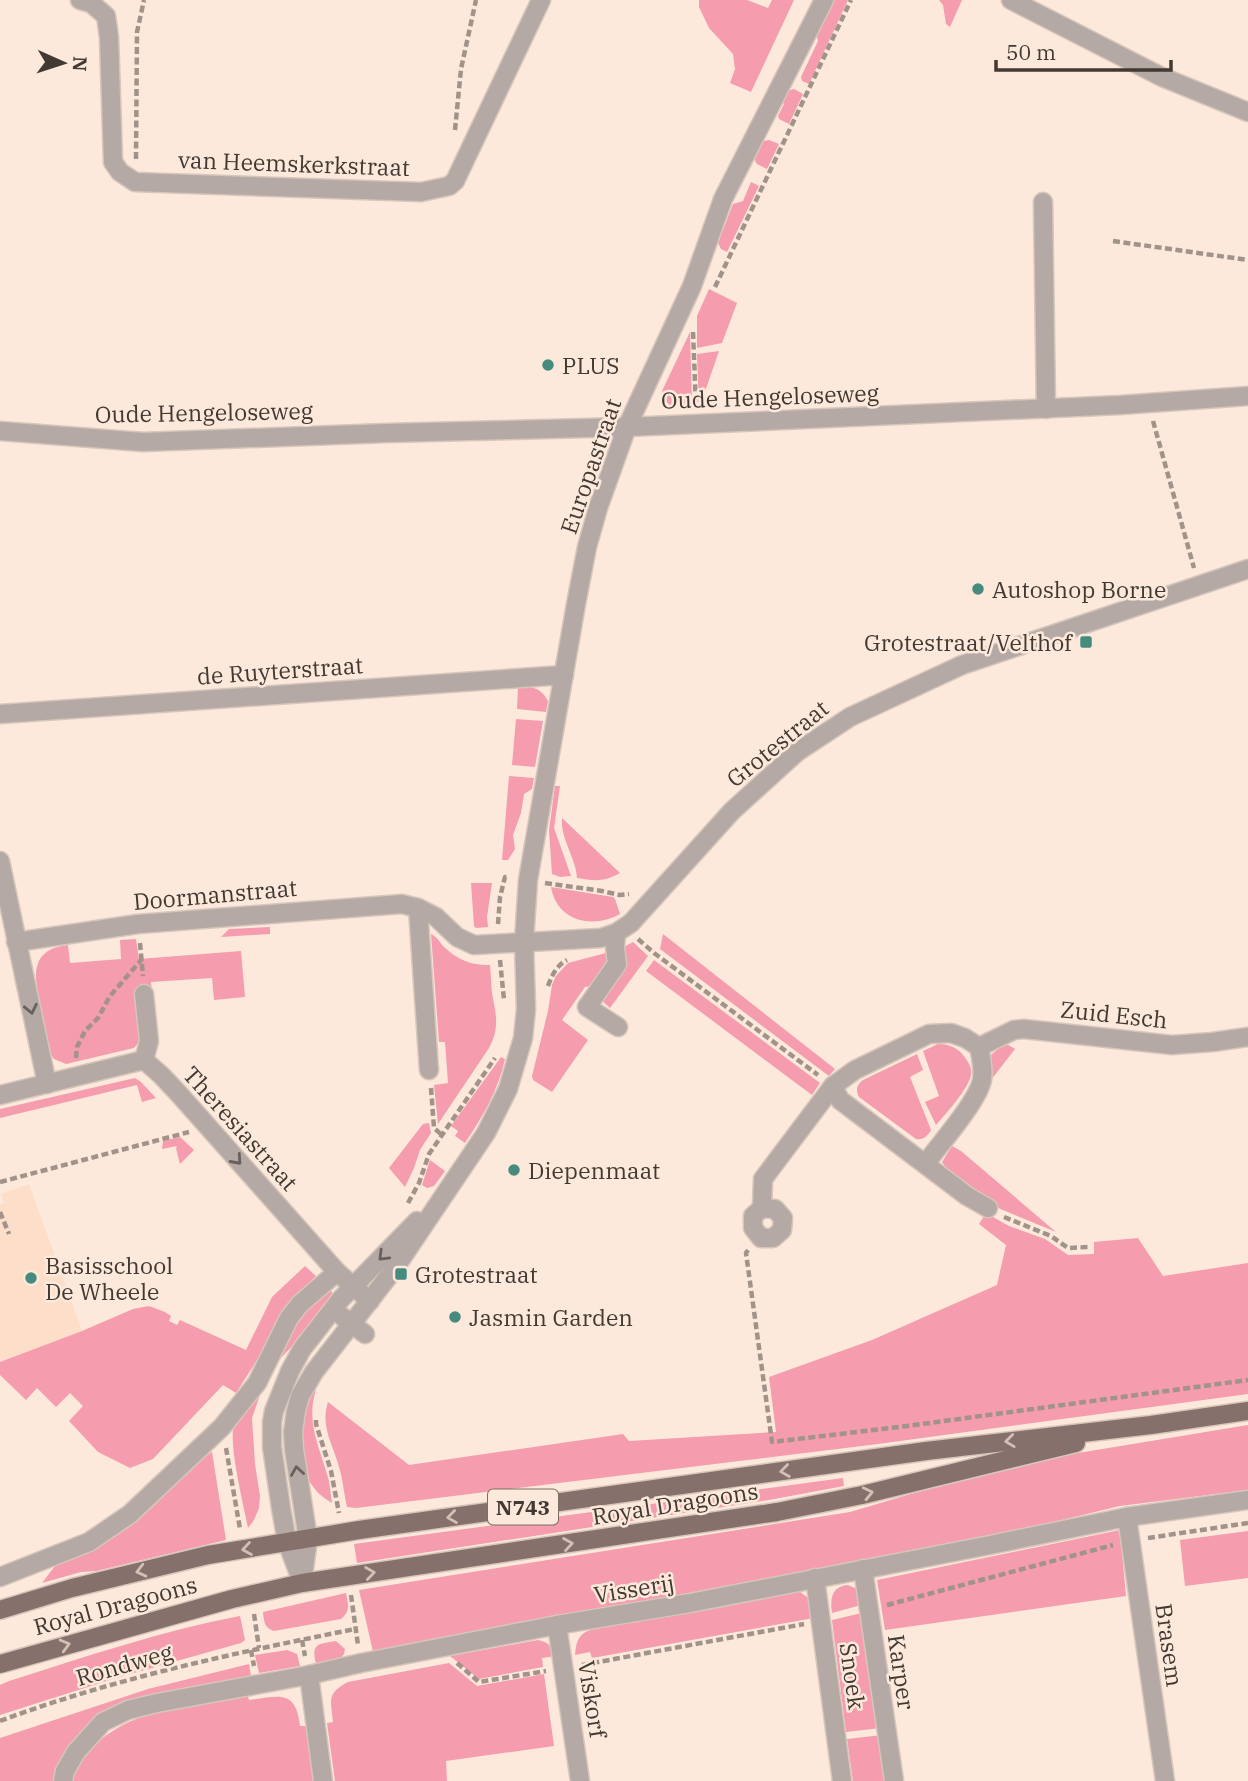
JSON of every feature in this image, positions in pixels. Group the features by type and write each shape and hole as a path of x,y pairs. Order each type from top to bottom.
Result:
{"main road":[{"name":"Royal Dragoons","path":"0,1610 72,1588 208,1555 372,1528 926,1451 1248,1411"},
{"name":"Royal Dragoons","path":"0,1664 219,1602 303,1583 777,1512 862,1495 1151,1425"}],"street":[{"name":"van Heemskerkstraat","path":"135,181 421,192 449,186 455,181 541,0"},
{"name":"Europastraat","path":"524,941 528,880 587,547 598,508 627,427 692,286 723,199 824,0"},
{"path":"1011,0 1162,78 1248,112"},
{"path":"88,1 106,16 113,162 120,172 135,181"},
{"path":"1043,202 1046,409"},
{"name":"Oude Hengeloseweg","path":"0,431 143,442 627,427 1046,409 1248,396"},
{"name":"Grotestraat","path":"616,933 631,923 732,811 797,752 850,717 962,665 1248,569"},
{"name":"de Ruyterstraat","path":"0,714 564,675"},
{"path":"0,861 47,1084"},
{"name":"Doormanstraat","path":"16,942 138,925 402,904 418,908"},
{"path":"418,908 436,917 457,937 474,944 601,937 616,933 617,964 587,1007 618,1027"},
{"path":"418,908 429,1070"},
{"path":"303,1583 308,1539 293,1449 300,1396 314,1371 358,1329 370,1301 486,1133 508,1089 523,1038 526,1009 524,941"},
{"path":"0,1095 144,1060 149,1041 144,994"},
{"name":"Zuid Esch","path":"979,1046 1014,1030 1024,1029 1172,1045 1248,1037"},
{"path":"762,1208 763,1179 833,1086 855,1070 929,1034 951,1033 979,1046 982,1081 975,1098 926,1163"},
{"name":"Theresiastraat","path":"144,1060 192,1109 337,1272 370,1301"},
{"path":"833,1086 841,1100 967,1196 988,1208"},
{"path":"303,1583 287,1542 272,1447 272,1422 281,1391 302,1349 333,1307 446,1191"},
{"path":"769,1207 780,1212 783,1218 782,1230 773,1238 761,1238 753,1228 753,1216 762,1208 769,1207"},
{"path":"0,1577 89,1542 130,1514 222,1427 257,1383 289,1318 300,1304 337,1272"},
{"path":"333,1307 358,1329"},
{"name":"Visserij","path":"62,1781 76,1752 103,1723 128,1710 157,1703 557,1625 690,1604 1127,1517 1248,1500"},
{"name":"Brasem","path":"1127,1517 1165,1781"},
{"name":"Karper","path":"863,1569 894,1781"},
{"name":"Snoek","path":"816,1578 842,1781"},
{"name":"Viskorf","path":"557,1625 580,1781"},
{"path":"309,1675 323,1781"}],"path":[{"path":"135,181 137,32 144,0"},
{"path":"454,134 461,69 476,0"},
{"path":"708,284 715,287 851,0"},
{"path":"1113,241 1248,260"},
{"path":"693,329 696,423"},
{"path":"1148,403 1199,585"},
{"path":"138,925 144,994"},
{"path":"653,953 833,1086"},
{"path":"80,1076 76,1059 77,1047 85,1031 98,1018 110,996 142,959"},
{"path":"401,1209 419,1184 429,1154 502,1048"},
{"path":"429,1070 434,1128 442,1135"},
{"path":"0,1182 191,1132"},
{"path":"988,1208 1051,1236 1068,1248 1088,1247"},
{"path":"0,1212 9,1234"},
{"path":"756,1234 746,1253 772,1443 1248,1380"},
{"path":"317,1415 316,1424 331,1471"},
{"name":"Rondweg","path":"0,1721 104,1686 161,1671 355,1629"}],"shaded area":[{"path":"699,0 747,0 768,8 772,0 794,0 751,92 730,83 735,69 733,54 709,28 699,7"},
{"path":"830,0 848,0 809,84 802,81 801,77 818,41 816,33"},
{"path":"939,0 962,0 950,27 946,24 943,5"},
{"path":"794,89 803,94 789,124 778,116 786,91"},
{"path":"763,141 779,144 767,169 757,164 754,159"},
{"path":"751,182 759,186 727,252 721,249 718,243 733,204 743,201"},
{"path":"709,289 737,303 722,343 697,348 697,316"},
{"path":"690,332 692,405 670,405 663,399 662,391"},
{"path":"719,351 700,406 699,407 697,354"},
{"path":"518,686 532,687 542,693 548,701 546,712 517,709"},
{"path":"516,719 543,721 535,767 512,765"},
{"path":"509,776 534,778 532,789 524,794 513,835 515,849 508,860 502,860"},
{"path":"555,786 560,786 554,828 571,876 560,877 552,874 549,830"},
{"path":"562,818 620,873 599,880 577,878 563,833"},
{"path":"471,883 492,883 488,927 474,926"},
{"path":"551,887 613,897 620,914 599,921 578,919 561,908"},
{"path":"270,927 270,934 221,937 229,929"},
{"path":"431,934 459,958 470,963 490,965 496,1021 495,1034 489,1048 438,1124 434,1085 448,1083 445,1042 439,1042"},
{"path":"663,934 835,1069 829,1076 660,949"},
{"path":"136,939 139,959 241,951 245,997 214,1000 212,978 151,982 152,994 135,996 140,1041 134,1048 66,1064 54,1059 50,1053 37,987 37,967 40,959 46,952 68,945 70,963 121,959 120,940"},
{"path":"633,942 648,956 610,1008 600,999 620,949"},
{"path":"606,953 610,960 593,986 585,987 562,1020 588,1040 552,1092 533,1080 532,1076 552,985 568,963"},
{"path":"654,960 820,1083 812,1095 646,971"},
{"path":"1005,1043 1015,1049 991,1080 991,1055"},
{"path":"938,1044 952,1046 961,1052 971,1072 961,1094 936,1125 925,1102 939,1096 923,1051"},
{"path":"917,1054 923,1070 910,1077 931,1130 925,1138 916,1139 859,1097 857,1089 863,1080"},
{"path":"501,1057 505,1059 494,1093 465,1143 455,1136 458,1131 451,1126"},
{"path":"135,1078 156,1098 142,1102 137,1085 0,1118 0,1109"},
{"path":"429,1123 431,1133 420,1150 405,1187 389,1168 423,1124"},
{"path":"180,1137 194,1150 180,1164 177,1146 162,1149 163,1141"},
{"path":"952,1146 1056,1232 998,1208 946,1168 942,1162"},
{"path":"430,1160 445,1171 434,1186 427,1188 422,1185"},
{"name":"Basisschool De Wheele","path":"29,1184 82,1331 0,1362 0,1204 4,1203 1,1194"},
{"path":"986,1213 1009,1226 1045,1239 1068,1255 1094,1254 1094,1242 1138,1238 1163,1276 1248,1263 1248,1394 878,1444 347,1507 340,1472 326,1427 328,1402 409,1465 623,1434 629,1441 776,1432 769,1377 872,1340 997,1285 1006,1245 979,1224"},
{"path":"305,1266 316,1276 285,1307 259,1357 236,1393 223,1385 153,1459 130,1468 98,1452 69,1421 83,1406 70,1393 56,1407 37,1388 26,1400 0,1375 0,1362 133,1309 149,1306 171,1316 169,1321 177,1325 180,1320 246,1350 272,1297"},
{"path":"330,1283 331,1300 275,1364 289,1330 308,1304"},
{"path":"313,1389 316,1390 313,1425 329,1481 332,1503 317,1491 308,1479 304,1467 303,1426"},
{"path":"255,1393 260,1395 252,1418 260,1496 259,1508 248,1528 235,1460 233,1434 238,1417"},
{"path":"1248,1425 1248,1490 1120,1506 995,1536 373,1652 359,1590 850,1512 914,1493 1072,1454"},
{"path":"212,1452 226,1540 42,1583 58,1562 121,1527 177,1483 195,1462"},
{"path":"843,1478 844,1486 769,1500 357,1563 354,1544"},
{"path":"1120,1530 1126,1596 885,1630 877,1580"},
{"path":"1248,1531 1248,1578 1185,1586 1180,1540"},
{"path":"847,1585 859,1592 865,1604 832,1613 831,1603 835,1591"},
{"path":"799,1591 812,1601 814,1618 592,1658 590,1652 575,1655 578,1639 590,1630"},
{"path":"346,1593 348,1610 341,1619 274,1631 265,1624 263,1612"},
{"path":"866,1612 881,1728 846,1732 832,1620"},
{"path":"240,1616 245,1640 241,1643 116,1678 0,1715 0,1685 9,1681 152,1637"},
{"path":"538,1640 550,1645 556,1656 542,1658 543,1667 479,1679 450,1656"},
{"path":"336,1641 345,1649 340,1659 316,1664 315,1648"},
{"path":"287,1650 297,1654 300,1666 259,1673 255,1655"},
{"path":"449,1663 477,1686 544,1674 554,1746 446,1761 447,1781 335,1781 327,1723 333,1722 331,1708 336,1690 348,1682"},
{"path":"249,1664 251,1676 130,1703 56,1781 0,1781 0,1738 148,1689"},
{"path":"247,1694 249,1700 277,1697 290,1700 295,1706 300,1726 307,1726 313,1781 71,1781 96,1744 114,1730 134,1720 179,1706"},
{"path":"882,1735 888,1781 853,1781 847,1739"}],"place":[{"name":"PLUS","path":"548,365"},
{"name":"Autoshop Borne","path":"978,589"},
{"name":"Grotestraat/Velthof","path":"1086,642"},
{"name":"Diepenmaat","path":"514,1170"},
{"name":"Grotestraat","path":"401,1274"},
{"name":"Basisschool De Wheele","path":"31,1278"},
{"name":"Jasmin Garden","path":"455,1317"}]}
